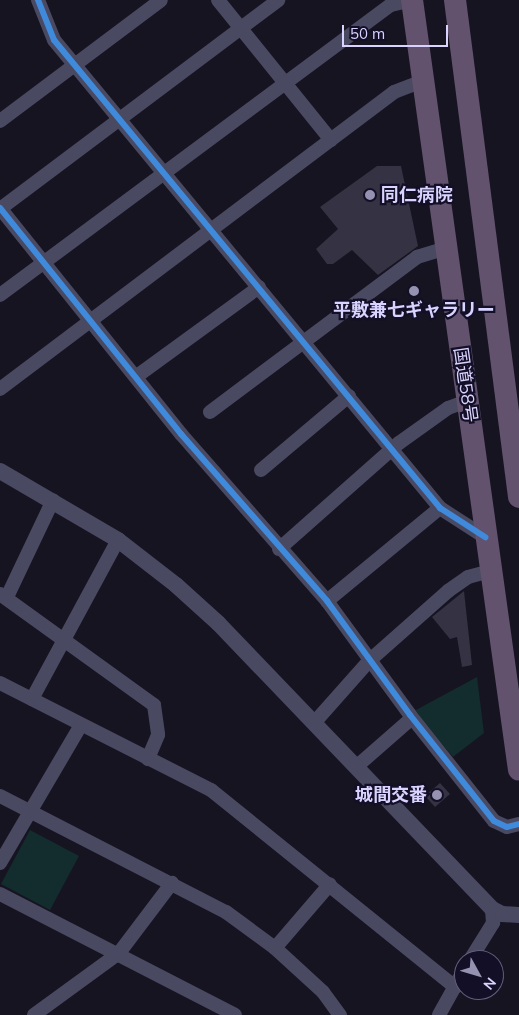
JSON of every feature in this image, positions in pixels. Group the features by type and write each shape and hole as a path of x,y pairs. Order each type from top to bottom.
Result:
{"highway":[{"name":"国道58号","path":"412,0 519,770"},
{"path":"455,0 519,497"}],"street":[{"path":"38,0 54,40 165,170 211,230 395,450 440,508 486,537"},
{"path":"0,121 161,0"},
{"path":"218,0 331,140"},
{"path":"278,0 0,208 138,376 181,434 327,601 412,718 494,821 507,827 519,824"},
{"path":"0,296 165,170 391,5 412,0"},
{"path":"0,389 402,87 422,81"},
{"path":"210,412 417,257 446,248"},
{"path":"138,376 259,287"},
{"path":"261,470 349,396"},
{"path":"279,548 448,408 467,401"},
{"path":"0,471 53,500 118,540 218,623 492,909 502,914 519,915"},
{"path":"53,500 4,596 154,705 158,735 148,758"},
{"path":"327,601 440,508"},
{"path":"32,699 66,642 96,576 118,540"},
{"path":"314,724 369,661 448,591 468,577 490,571"},
{"path":"0,683 211,790 330,884 454,986"},
{"path":"356,767 412,718"},
{"path":"0,863 32,812 81,725"},
{"path":"0,796 226,912 275,948 323,992 340,1015"},
{"path":"34,1015 119,953 172,883"},
{"path":"275,948 330,884"},
{"path":"0,894 119,953 235,1015"},
{"path":"476,950 493,923 492,909"},
{"path":"439,1015 454,989"}],"green space":[{"path":"477,677 484,733 453,757 414,711"},
{"path":"30,830 79,856 50,910 1,884"}],"building":[{"name":"同仁病院","path":"377,166 401,166 418,246 378,275 352,250 333,264 327,264 316,249 338,229 320,207"},
{"path":"464,591 472,665 462,667 457,637 450,639 432,617"},
{"name":"城間交番","path":"440,783 450,794 435,807 425,796"}],"cycle path":[{"path":"38,0 54,40 440,508 485,537"},
{"path":"0,208 181,434 327,601 410,715 494,821 507,827 519,824"}],"place":[{"name":"同仁病院","path":"370,195"},
{"name":"平敷兼七ギャラリー","path":"414,291"},
{"name":"城間交番","path":"437,795"}]}
